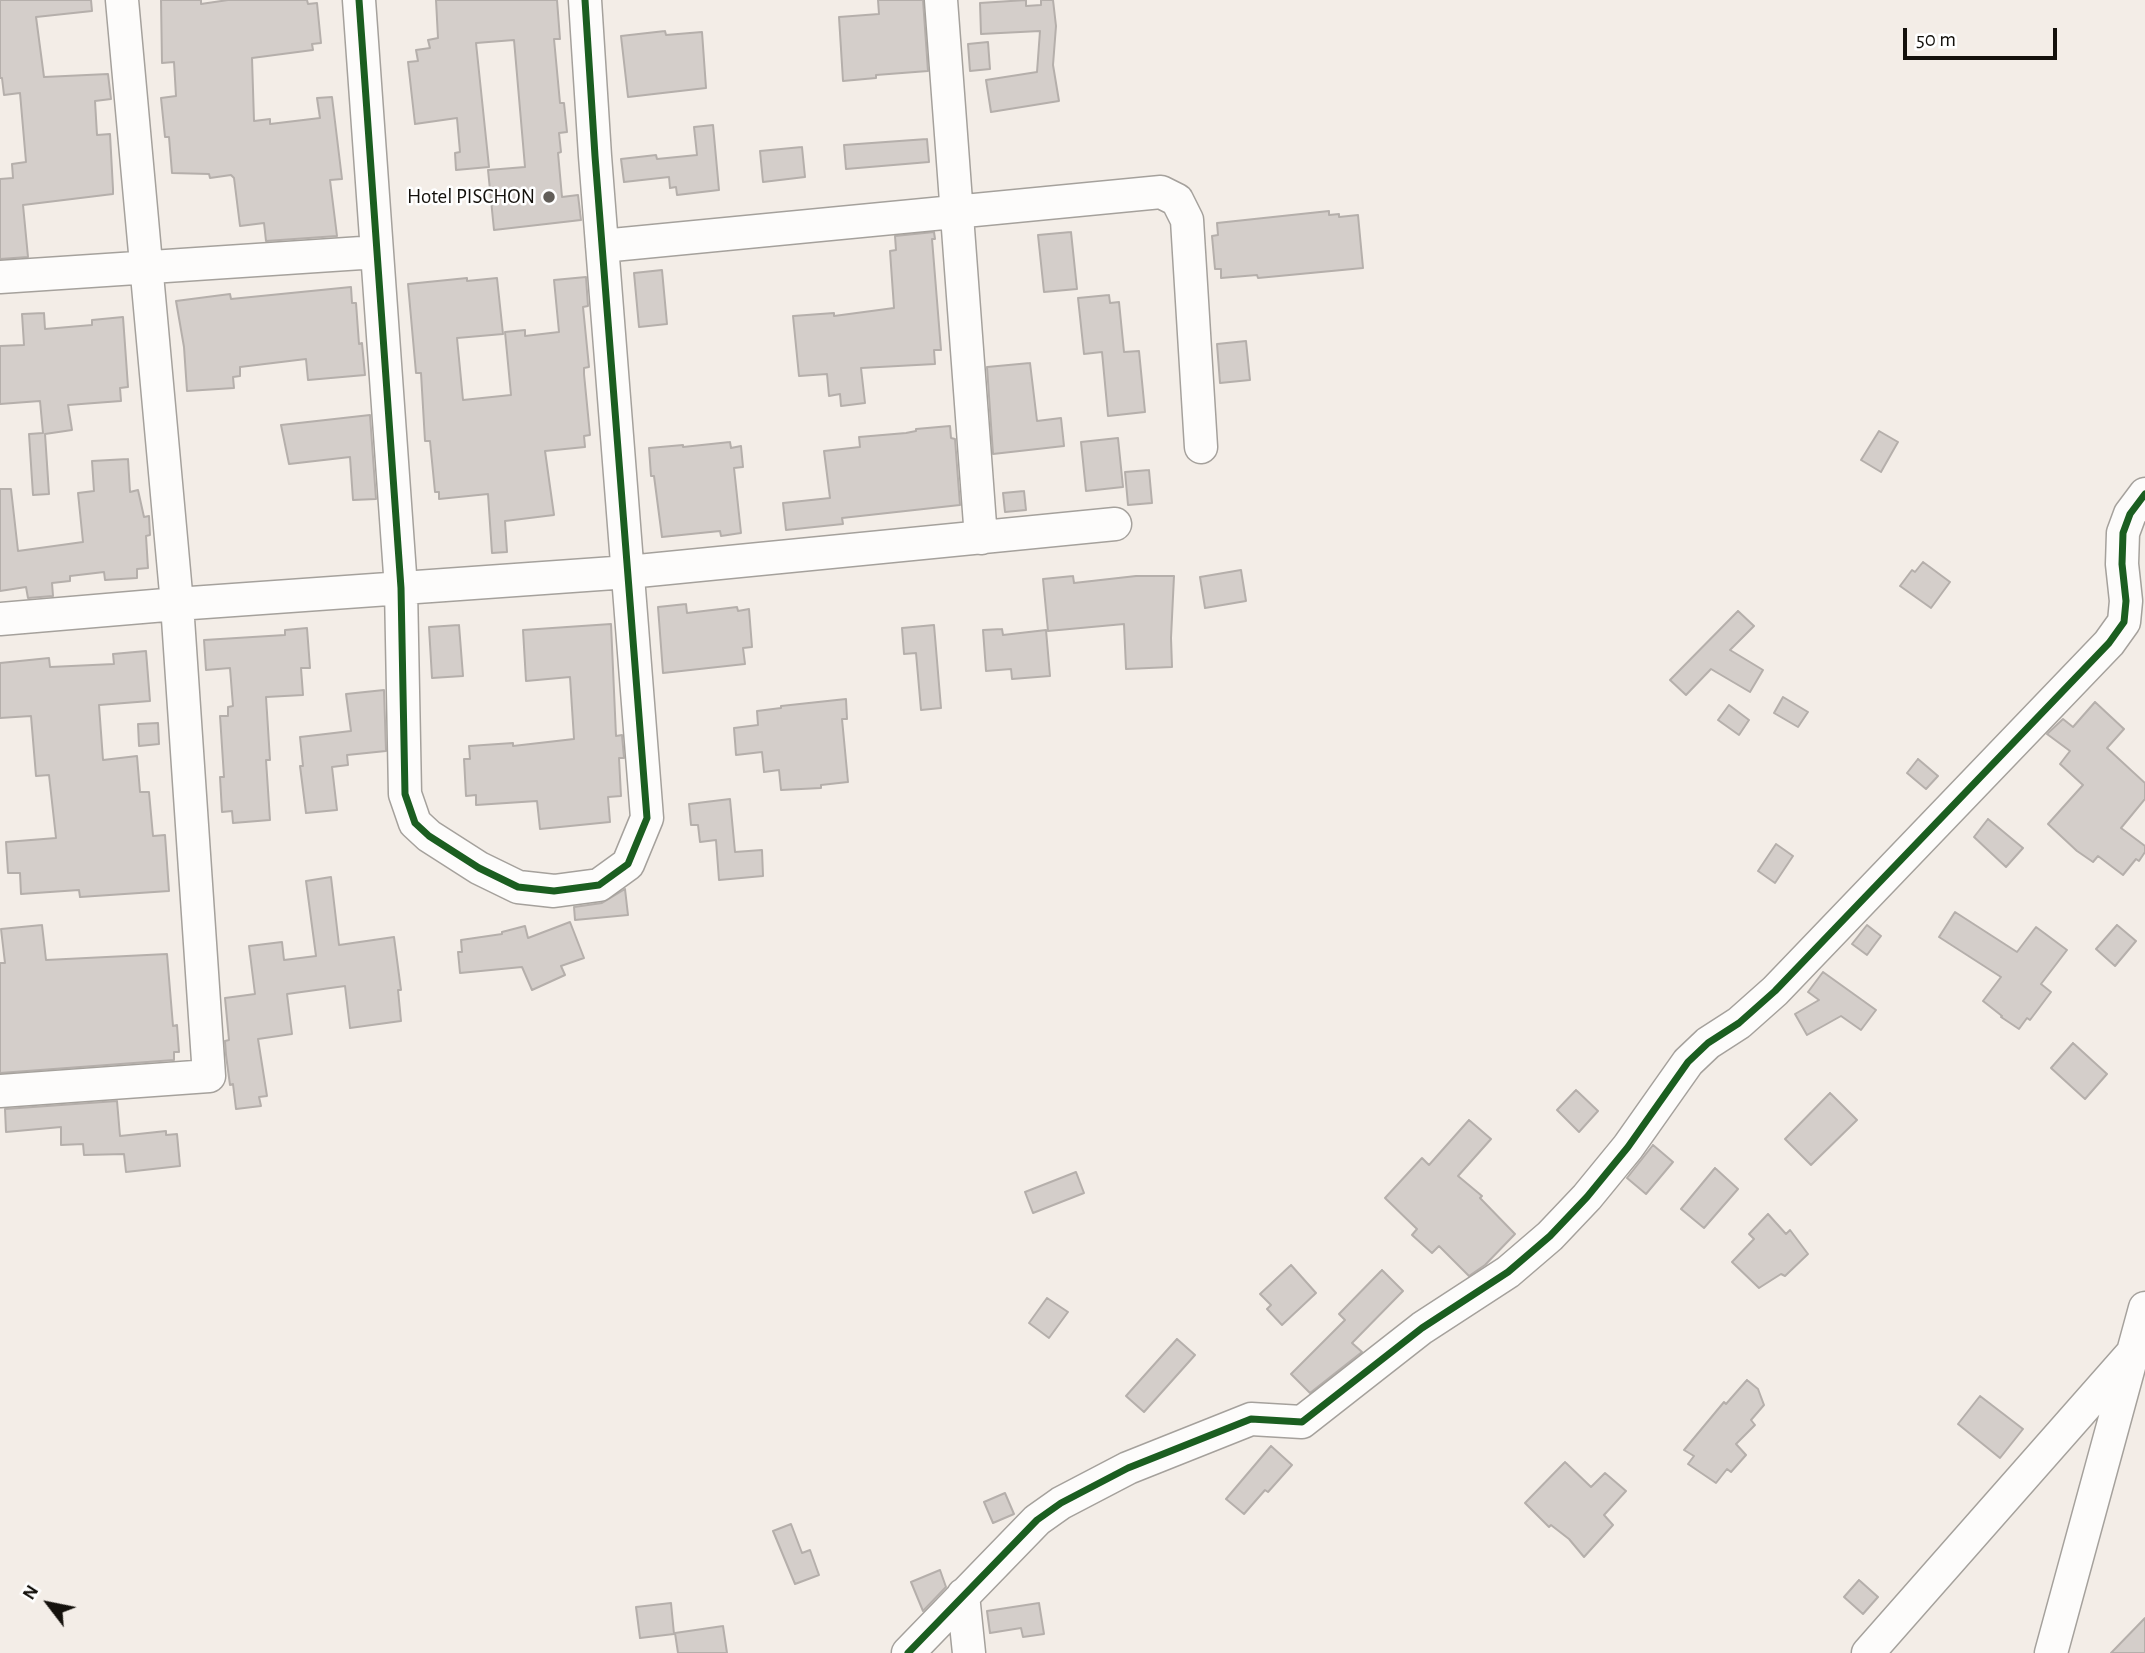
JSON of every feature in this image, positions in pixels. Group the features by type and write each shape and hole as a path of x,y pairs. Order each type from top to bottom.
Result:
{"street":[{"path":"0,1091 209,1076 177,604 148,268 121,0"},
{"path":"359,0 401,588 405,794 415,823 429,836 479,868 518,887 554,891 599,885 628,864 648,818 585,0"},
{"path":"941,0 981,538"},
{"path":"602,246 1161,192 1177,201 1187,220 1201,447"},
{"path":"0,278 377,252"},
{"path":"908,1653 1037,1520 1061,1503 1128,1468 1251,1419 1302,1422 1422,1328 1508,1272 1550,1236 1587,1197 1628,1147 1688,1062 1707,1043 1739,1023 1775,991 2109,643 2123,622 2126,601 2122,565 2123,533 2130,514 2145,494"},
{"path":"0,619 628,572 1115,524"},
{"path":"2050,1653 2133,1398 2135,1350 2145,1308"},
{"path":"1868,1653 2135,1350"},
{"path":"963,1595 969,1653"}],"building":[{"path":"0,0 91,0 92,11 36,17 44,77 108,74 111,99 95,101 97,135 110,134 113,194 23,205 28,257 0,259 0,179 13,178 12,164 26,162 20,93 4,95 0,78"},
{"path":"161,0 201,0 201,4 228,0 307,0 308,4 317,3 321,43 312,44 313,50 252,58 254,121 270,119 270,124 320,118 317,98 332,97 342,179 330,180 337,236 266,241 264,223 240,226 234,178 231,175 210,178 209,174 172,173 169,137 165,137 161,98 176,96 174,62 162,63"},
{"path":"436,0 557,0 560,39 554,39 560,103 564,103 567,132 559,133 562,197 578,195 581,220 494,230 488,170 525,167 514,40 476,43 489,167 456,170 455,153 460,152 457,118 415,124 408,62 418,61 416,50 430,48 428,40 438,38"},
{"path":"878,0 923,0 928,71 876,75 876,78 843,81 839,17 879,14"},
{"path":"1026,0 1026,6 1041,5 1041,0 1053,0 1056,26 1053,65 1059,101 991,112 986,80 1037,72 1040,31 981,34 980,3"},
{"path":"665,31 666,35 702,32 706,88 628,97 621,36"},
{"path":"988,42 990,69 970,71 968,44"},
{"path":"713,125 719,190 677,195 676,187 670,188 669,177 624,182 621,159 656,155 657,159 697,155 694,127"},
{"path":"927,139 929,162 846,169 844,145"},
{"path":"802,147 805,177 763,182 760,151"},
{"path":"1329,211 1329,215 1339,214 1339,217 1358,215 1363,268 1258,278 1257,275 1221,278 1221,269 1215,269 1212,236 1218,235 1217,223"},
{"path":"934,232 935,239 932,239 941,350 934,350 935,364 861,368 865,403 841,406 840,394 829,396 827,374 799,376 793,316 834,313 834,316 894,308 890,251 896,250 895,236"},
{"path":"1071,232 1077,289 1044,292 1038,235"},
{"path":"662,270 667,324 639,327 634,273"},
{"path":"586,277 588,306 583,307 589,367 584,368 584,374 590,435 584,436 585,447 545,451 554,515 505,521 507,552 492,553 488,494 439,499 439,492 435,492 430,441 425,441 421,373 416,373 408,284 497,278 503,334 457,338 463,400 511,395 505,332 525,330 525,336 559,332 554,280"},
{"path":"351,287 352,303 356,303 359,344 362,343 365,375 308,380 306,359 240,367 240,376 233,377 234,388 187,391 184,347 176,301 230,294 231,299"},
{"path":"1109,295 1110,303 1119,302 1124,352 1139,351 1145,412 1108,416 1102,352 1084,354 1078,298"},
{"path":"44,313 45,329 92,325 92,320 123,317 128,387 120,388 121,401 68,405 72,430 45,434 49,494 33,495 29,434 43,433 40,401 0,404 0,346 24,345 22,314"},
{"path":"1246,341 1250,380 1220,383 1217,344"},
{"path":"1030,363 1037,421 1061,418 1064,446 993,454 987,367"},
{"path":"370,415 376,499 353,500 350,457 289,464 281,425"},
{"path":"950,426 951,438 955,439 960,505 842,518 843,524 786,530 783,503 830,498 824,451 860,447 859,437"},
{"path":"1879,431 1898,442 1881,472 1861,460"},
{"path":"1118,438 1123,487 1086,491 1081,442"},
{"path":"730,442 731,448 741,446 743,467 734,468 741,533 721,536 720,531 662,537 649,448"},
{"path":"128,459 130,492 138,490 144,517 149,516 150,535 146,536 148,568 137,569 137,578 105,580 104,572 70,576 70,581 52,583 53,596 28,598 26,587 0,591 0,489 11,489 18,551 83,542 78,493 94,491 92,461"},
{"path":"1149,470 1152,503 1128,505 1125,472"},
{"path":"1024,491 1026,510 1005,512 1003,493"},
{"path":"1923,562 1950,582 1931,608 1900,586 1912,570 1915,572"},
{"path":"1241,570 1246,601 1205,608 1200,577"},
{"path":"1073,576 1074,583 1136,576 1174,576 1172,667 1126,669 1124,624 1048,631 1043,579"},
{"path":"686,604 687,613 737,607 738,611 749,609 752,647 743,648 745,664 663,673 658,607"},
{"path":"1738,611 1754,626 1730,650 1763,670 1750,692 1711,669 1686,695 1670,680"},
{"path":"611,624 616,736 622,735 624,758 619,758 621,796 608,797 610,822 540,829 537,801 476,805 476,795 466,796 464,759 470,759 469,746 513,743 513,746 574,739 570,677 526,681 523,630"},
{"path":"459,625 463,676 432,678 429,627"},
{"path":"934,625 941,708 921,710 916,653 904,654 902,628"},
{"path":"307,628 310,668 301,668 303,695 266,697 270,820 233,823 232,811 222,812 220,777 224,777 220,716 228,716 228,707 233,706 230,668 206,670 204,640 285,635 285,630"},
{"path":"1002,629 1003,635 1046,630 1050,676 1012,679 1011,669 986,671 983,630"},
{"path":"146,651 150,701 99,705 103,760 137,756 140,792 149,792 153,836 165,835 169,891 80,897 79,890 21,894 20,873 8,873 6,842 56,838 49,775 36,776 31,716 0,718 0,663 49,658 50,667 114,664 113,654"},
{"path":"384,690 386,751 347,755 348,765 332,767 337,810 306,813 300,766 303,766 300,737 351,731 346,694"},
{"path":"1783,697 1808,712 1798,727 1774,713"},
{"path":"846,699 847,719 842,719 848,782 821,785 821,788 781,790 779,770 764,772 762,752 736,755 734,728 758,725 757,711"},
{"path":"2095,702 2124,729 2107,748 2145,783 2145,799 2121,828 2145,846 2145,852 2123,875 2098,856 2093,862 2048,824 2083,785 2060,764 2070,751 2047,734 2063,719 2073,727"},
{"path":"1729,705 1749,720 1739,735 1718,720"},
{"path":"158,723 159,744 139,746 138,724"},
{"path":"1918,759 1938,776 1926,789 1907,773"},
{"path":"730,799 735,852 762,850 763,876 719,880 716,840 700,842 698,825 691,825 689,804"},
{"path":"1988,819 2023,848 2006,867 1974,837"},
{"path":"1776,844 1793,856 1775,883 1758,871"},
{"path":"331,877 339,945 394,937 401,990 398,990 401,1021 350,1028 345,986 287,994 292,1034 258,1039 267,1096 259,1097 261,1106 236,1109 226,1055 225,1041 229,1040 225,998 255,994 249,946 282,942 284,960 316,956 306,881"},
{"path":"625,889 628,915 575,920 574,907 602,903"},
{"path":"1955,912 2017,952 2036,927 2067,950 2041,984 2051,992 2030,1020 2027,1018 2019,1029 1983,1001 2001,977 1939,937"},
{"path":"570,922 584,958 561,966 565,975 532,990 522,967 460,973 458,952 462,952 461,940 502,934 525,926 528,938"},
{"path":"42,925 46,960 167,954 173,1026 177,1025 179,1052 174,1052 174,1060 0,1073 0,963 5,963 1,929"},
{"path":"1867,925 1881,936 1867,955 1852,944"},
{"path":"2117,925 2136,941 2115,966 2096,949"},
{"path":"1823,972 1876,1010 1861,1030 1841,1016 1807,1035 1795,1014 1819,1000 1808,992"},
{"path":"2073,1043 2107,1074 2085,1099 2051,1068"},
{"path":"1576,1090 1598,1111 1579,1132 1557,1110"},
{"path":"1830,1093 1857,1120 1811,1165 1785,1139"},
{"path":"117,1101 120,1136 166,1131 166,1135 177,1134 180,1166 126,1172 124,1154 84,1155 83,1144 61,1145 61,1127 6,1132 5,1109"},
{"path":"1469,1120 1491,1139 1458,1176 1482,1196 1480,1198 1515,1234 1485,1265 1469,1276 1439,1246 1432,1253 1412,1235 1417,1229 1385,1198 1422,1158 1429,1165"},
{"path":"1653,1145 1673,1162 1646,1194 1627,1178"},
{"path":"1715,1168 1738,1189 1704,1228 1681,1209"},
{"path":"1076,1172 1084,1193 1033,1213 1025,1192"},
{"path":"1768,1214 1786,1234 1790,1230 1808,1254 1785,1276 1781,1274 1759,1288 1732,1262 1754,1239 1749,1234"},
{"path":"1291,1265 1316,1293 1282,1325 1267,1309 1271,1305 1260,1294"},
{"path":"1382,1270 1403,1291 1352,1343 1362,1352 1310,1393 1291,1374 1345,1320 1339,1314"},
{"path":"1047,1298 1068,1312 1049,1338 1029,1323"},
{"path":"1177,1339 1195,1355 1144,1412 1126,1396"},
{"path":"1747,1380 1758,1389 1764,1405 1751,1420 1755,1425 1736,1444 1746,1455 1731,1472 1727,1469 1716,1483 1688,1464 1694,1456 1684,1450 1724,1402 1726,1404"},
{"path":"1980,1396 2023,1429 2000,1458 1958,1424"},
{"path":"1271,1446 1292,1465 1244,1514 1226,1499"},
{"path":"1565,1462 1591,1487 1605,1473 1626,1491 1604,1515 1613,1525 1584,1557 1569,1539 1551,1525 1549,1527 1525,1503"},
{"path":"1005,1493 1014,1514 993,1523 984,1502"},
{"path":"791,1524 802,1553 810,1550 819,1575 795,1584 773,1531"},
{"path":"940,1570 946,1587 923,1611 911,1582"},
{"path":"1859,1580 1878,1597 1863,1614 1844,1597"},
{"path":"671,1603 674,1634 640,1638 636,1607"},
{"path":"1039,1603 1044,1634 1023,1637 1021,1628 990,1633 987,1611"},
{"path":"2145,1618 2145,1653 2111,1653"},
{"path":"723,1626 727,1653 678,1653 675,1633"}],"cycle path":[{"path":"359,0 401,588 405,794 415,823 429,836 479,868 518,887 554,891 599,885 628,864 647,818 585,0"},
{"path":"908,1653 1037,1520 1061,1503 1128,1468 1251,1419 1302,1422 1422,1328 1508,1272 1550,1236 1587,1197 1628,1147 1688,1062 1775,991 2109,643 2124,622 2126,601 2122,564 2123,533 2130,514 2145,494"}],"place":[{"name":"Hotel PISCHON","path":"549,197"}]}
